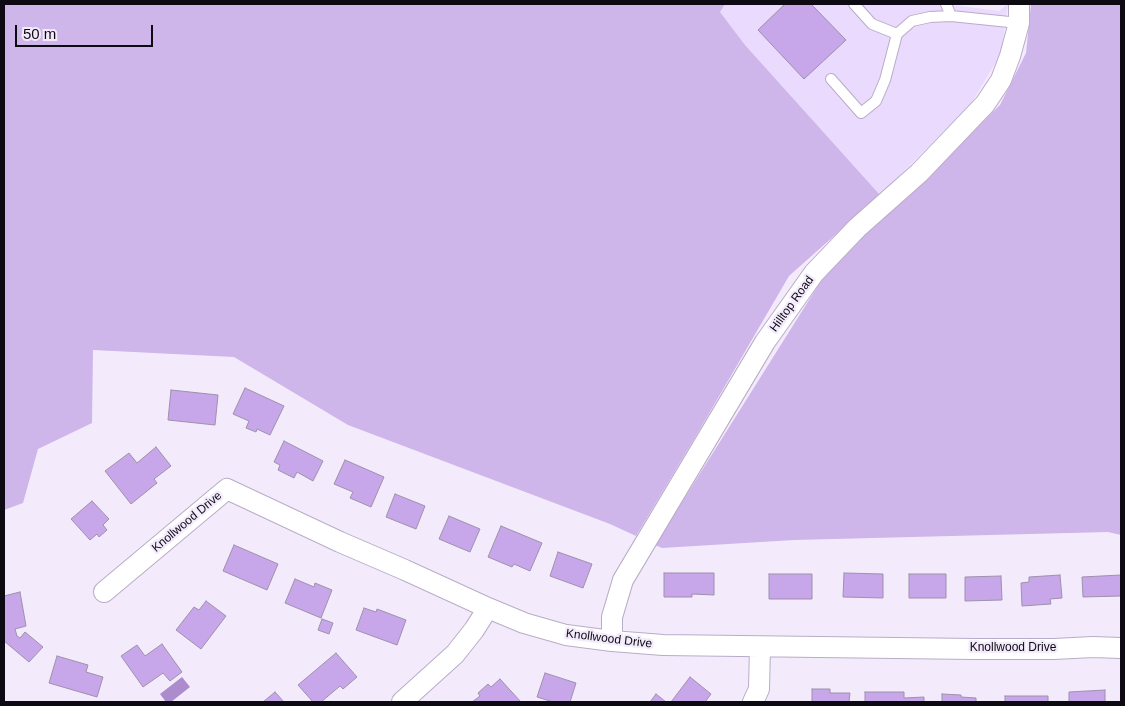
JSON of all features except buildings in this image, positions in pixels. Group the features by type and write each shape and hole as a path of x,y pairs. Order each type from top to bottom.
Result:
{"street":[{"name":"Hilltop Road","path":"612,641 612,617 623,580 764,342 814,273 857,228 919,173 986,104 1001,80 1010,56 1019,13"},
{"name":"Knollwood Drive","path":"104,592 227,489 488,608 524,623 566,635 663,645 966,649 1121,648"},
{"path":"402,702 455,654 488,608"},
{"path":"753,702 759,689 760,647"}],"lane":[{"path":"854,4 872,24 897,34"},
{"path":"946,4 951,16"},
{"path":"831,79 861,113 876,101 885,80 897,34 912,21 930,17 1019,13"}],"shaded area":[{"path":"4,4 725,4 720,12 745,45 880,195 789,276 636,536 610,524 348,425 234,357 93,350 92,423 38,449 23,503 4,510"},
{"path":"725,4 944,4 999,11 1008,4 1001,54 970,105 880,195 745,45 720,12"},
{"path":"1031,4 1121,4 1121,535 1108,532 794,540 662,548 655,545 821,281 854,245 1000,105 1026,53"},
{"path":"182,677 190,687 171,702 166,702 160,694"}]}
